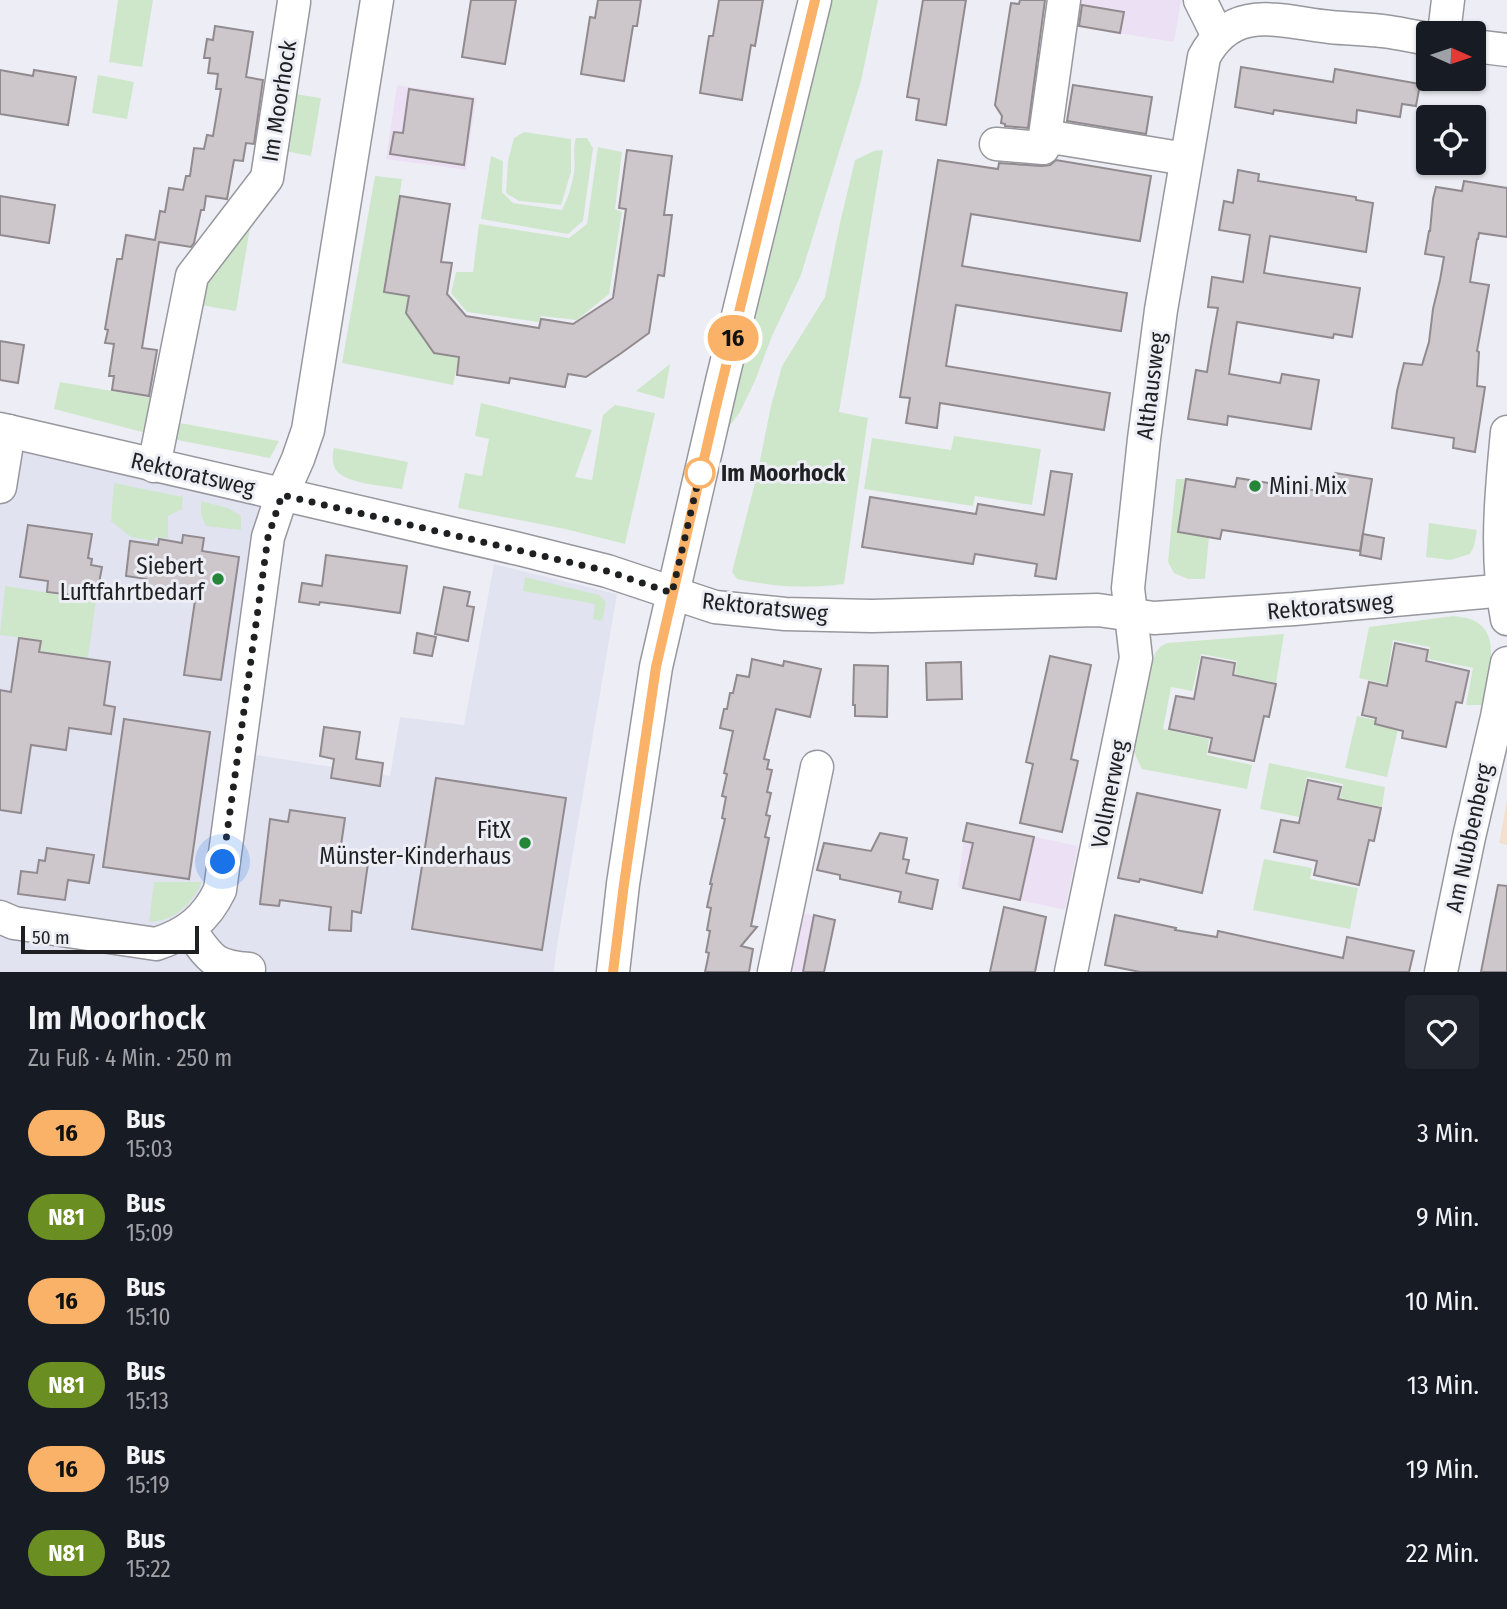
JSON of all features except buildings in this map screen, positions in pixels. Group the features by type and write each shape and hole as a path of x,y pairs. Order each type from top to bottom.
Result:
{"street":[{"path":"0,917 14,923 156,944 189,929 206,914 220,890 268,537 308,430 377,0"},
{"path":"613,972 656,667 722,381 815,0"},
{"path":"996,144 1043,148 1064,0"},
{"path":"1199,0 1218,36 1239,23 1260,18 1416,37"},
{"path":"1445,21 1448,0"},
{"name":"Im Moorhock","path":"154,466 192,276 267,178 295,2"},
{"name":"Althausweg","path":"1132,615 1128,588 1161,310 1204,57 1218,36"},
{"path":"1486,47 1507,50"},
{"path":"1045,136 1186,159"},
{"path":"0,487 4,430"},
{"name":"Rektoratsweg","path":"4,430 282,495 516,562 607,571 715,607 785,614 872,616 1098,610 1154,618 1505,600"},
{"path":"1505,600 1500,559 1507,432"},
{"name":"Vollmerweg","path":"1071,972 1136,658 1132,615"},
{"name":"Am Nubbenberg","path":"1441,972 1507,663"},
{"path":"774,972 817,767"},
{"path":"189,929 210,958 228,967 249,969"}],"shaded area":[{"path":"1071,0 1181,0 1174,42 1067,25"},
{"path":"397,85 476,97 466,170 386,159"},
{"path":"0,444 265,507 230,751 390,776 400,717 464,725 494,564 617,594 554,972 0,972"},
{"path":"1507,800 1507,845 1499,843"},
{"path":"966,822 1078,846 1065,910 958,887"},
{"path":"798,912 835,920 824,972 785,972"}],"green space":[{"path":"118,0 153,0 142,67 109,62"},
{"path":"828,0 878,0 861,81 801,275 772,336 755,381 740,412 729,427 725,414"},
{"path":"98,75 134,82 127,119 92,113"},
{"path":"295,94 321,98 311,156 285,151"},
{"path":"524,132 571,139 571,172 561,205 519,201 506,193 508,161 514,138"},
{"path":"576,138 587,138 593,148 583,221 568,234 481,219 491,156 503,161 502,192 513,203 562,210 573,177"},
{"path":"598,147 622,152 615,209 622,212 609,294 577,320 541,316 539,322 467,312 451,293 456,272 473,272 479,224 569,238 587,224"},
{"path":"883,150 839,412 868,418 844,584 790,586 737,579 732,572 782,366 825,297 855,160"},
{"path":"375,176 402,179 385,292 409,296 407,313 434,353 459,357 453,385 342,363"},
{"path":"250,228 236,311 194,304 237,239"},
{"path":"670,364 664,399 636,391"},
{"path":"60,382 158,399 150,434 54,409"},
{"path":"481,403 592,430 575,477 592,480 603,415 615,405 655,413 625,544 458,508 465,473 482,476 489,439 475,436"},
{"path":"174,422 279,441 270,458 172,439"},
{"path":"954,436 1041,449 1032,505 975,496 973,506 864,489 872,438 951,450"},
{"path":"334,448 408,462 402,489 366,484 341,475 334,465"},
{"path":"1176,479 1186,479 1178,532 1209,537 1205,579 1188,579 1174,573 1168,562"},
{"path":"114,483 183,497 182,509 168,516 168,538 156,537 154,541 131,537 111,521"},
{"path":"201,501 228,508 241,516 241,530 206,526 201,515"},
{"path":"1429,523 1477,530 1470,554 1450,560 1426,557"},
{"path":"525,577 599,595 606,602 602,621 593,619 595,604 523,591"},
{"path":"5,586 96,600 88,658 40,651 41,640 0,635"},
{"path":"1453,616 1470,619 1481,625 1487,634 1491,656 1482,705 1466,705 1473,668 1428,659 1430,647 1393,640 1386,684 1359,678 1369,627"},
{"path":"1284,634 1276,683 1235,674 1237,661 1201,654 1192,691 1171,687 1163,729 1209,739 1207,755 1252,765 1247,789 1142,769 1133,750 1155,653 1161,646 1167,643"},
{"path":"1357,716 1399,725 1387,777 1345,768"},
{"path":"1269,763 1385,787 1382,807 1340,798 1343,784 1307,777 1299,817 1260,809"},
{"path":"1264,859 1312,868 1310,879 1358,888 1350,929 1253,910"},
{"path":"154,882 202,882 192,899 178,913 164,920 149,922"}],"bus line":[{"name":"16","path":"613,972 656,667 815,0"}],"place":[{"name":"Im Moorhock","path":"700,473"},
{"name":"Mini Mix","path":"1255,486"},
{"name":"Siebert Luftfahrtbedarf","path":"218,579"},
{"name":"FitX Münster-Kinderhaus","path":"525,843"}],"route":[{"path":"223,862 268,537 282,495 607,571 672,593 700,473"}]}
